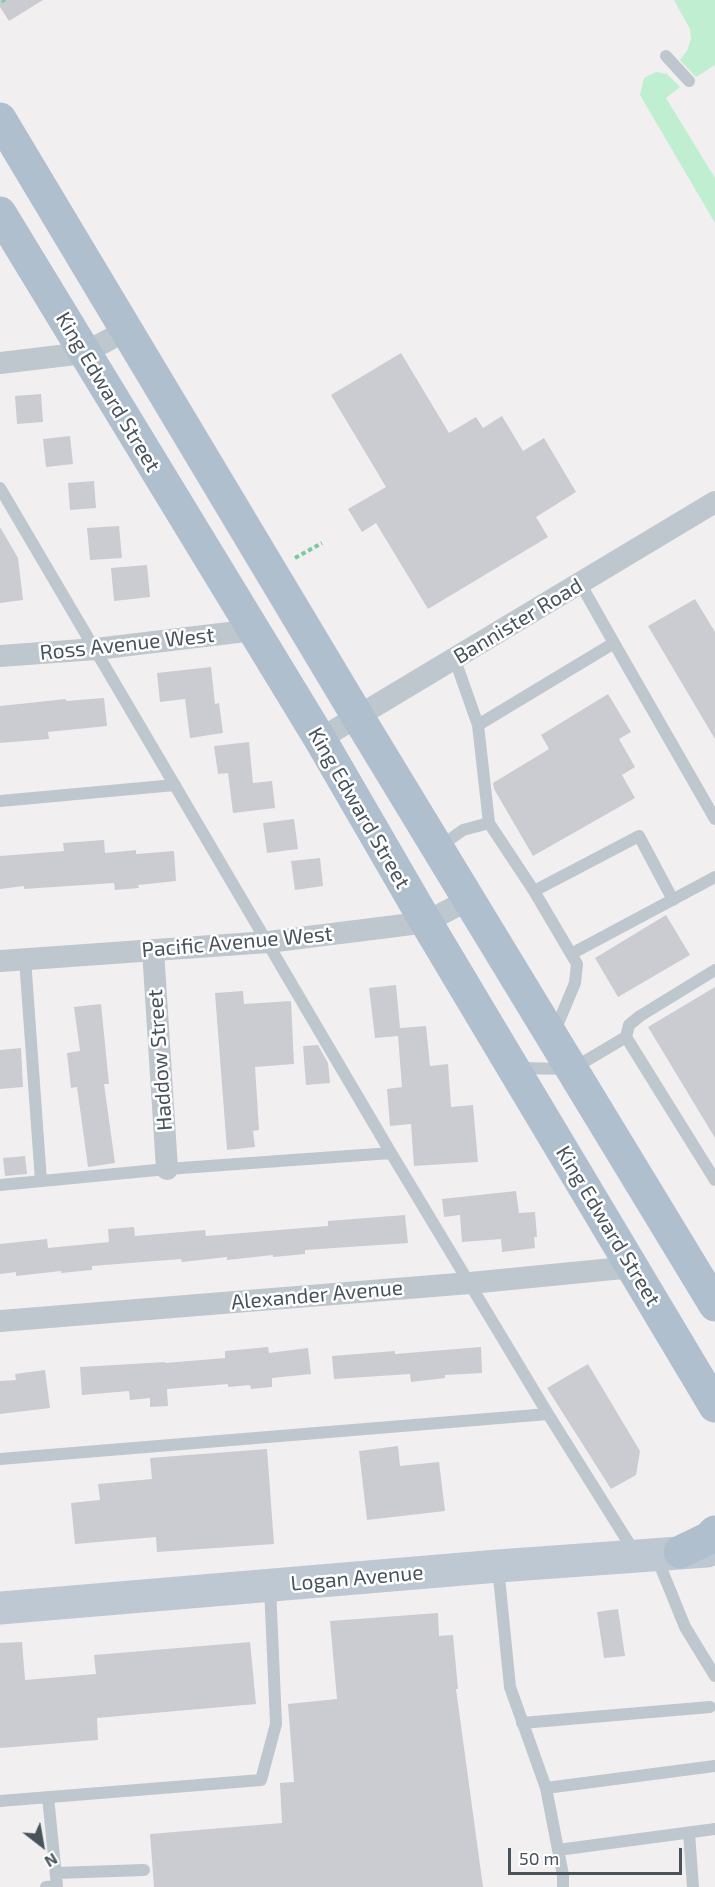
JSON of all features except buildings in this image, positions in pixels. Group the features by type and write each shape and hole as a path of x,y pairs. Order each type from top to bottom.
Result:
{"main road":[{"path":"0,119 437,849 711,1291"},
{"name":"King Edward Street","path":"0,213 320,739 426,922 715,1406"},
{"path":"657,1554 709,1538 715,1532"},
{"name":"Logan Avenue","path":"0,1608 498,1566 715,1551"}],"street":[{"path":"0,363 84,353 127,330"},
{"name":"Bannister Road","path":"320,739 715,502"},
{"name":"Ross Avenue West","path":"0,656 96,648 254,630"},
{"name":"Pacific Avenue West","path":"0,961 267,942 426,922 468,900"},
{"name":"Haddow Street","path":"153,950 167,1169"},
{"name":"Alexander Avenue","path":"0,1321 470,1283 633,1267"}],"lane":[{"path":"666,56 689,81"},
{"path":"0,488 6,507 96,648 391,1153 548,1414 657,1554 685,1627 715,1676"},
{"path":"580,583 715,819"},
{"path":"478,725 614,644"},
{"path":"455,660 478,725 489,823 534,891 577,964 575,983 552,1037"},
{"path":"0,801 175,785"},
{"path":"437,849 463,830 489,823"},
{"path":"534,891 639,836 673,900"},
{"path":"571,954 715,878"},
{"path":"26,960 41,1181"},
{"path":"513,1068 572,1069 626,1037 629,1025 640,1016 715,970"},
{"path":"626,1037 715,1180"},
{"path":"0,1185 167,1169 391,1153"},
{"path":"0,1459 548,1414"},
{"path":"498,1566 510,1687 546,1788 563,1887"},
{"path":"0,1801 261,1780 276,1724 270,1586"},
{"path":"522,1723 710,1707"},
{"path":"546,1788 715,1766"},
{"path":"46,1887 57,1886 48,1797"},
{"path":"558,1850 715,1829"},
{"path":"688,1833 693,1887"},
{"path":"56,1873 144,1870"}],"path":[{"path":"295,558 322,543"}],"green space":[{"path":"674,0 715,0 715,65 696,77 680,60 687,51 691,39 690,29"},
{"path":"656,72 667,74 680,87 666,98 715,178 715,223 640,95 644,78"}]}
